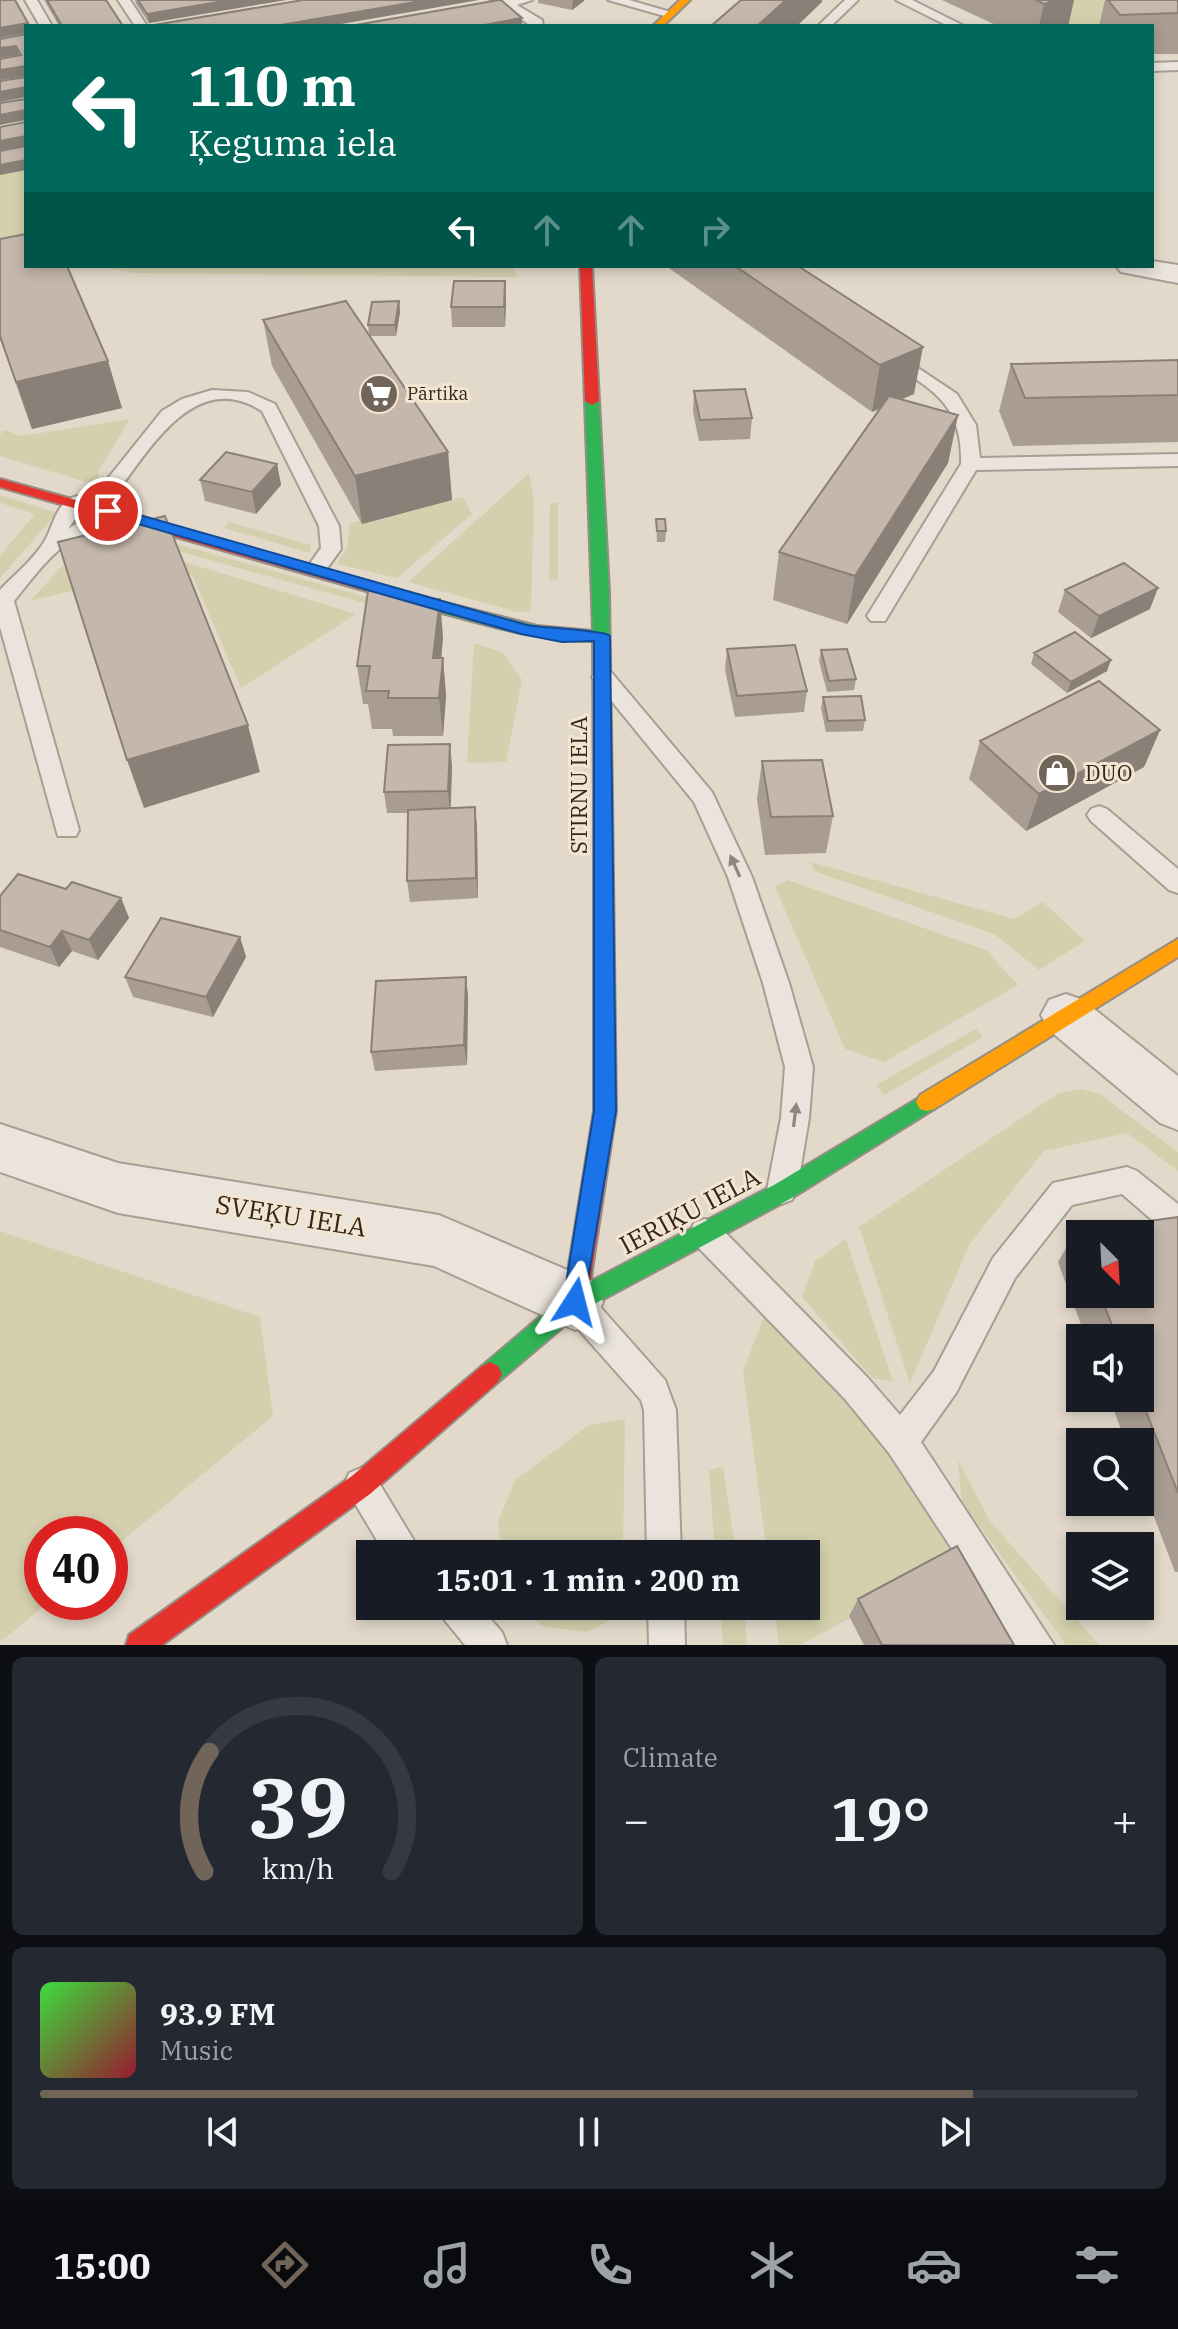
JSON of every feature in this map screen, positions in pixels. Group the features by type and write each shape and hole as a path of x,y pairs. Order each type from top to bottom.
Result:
{"street":[{"path":"663,20 685,0"},
{"name":"STIRNU IELA","path":"575,1302 605,1111 602,636 586,268"},
{"path":"1143,268 1178,274"},
{"path":"0,483 316,569 526,631 562,637 602,636"},
{"name":"IERIĶU IELA","path":"139,1645 361,1485 575,1302 782,1192 1178,947"},
{"path":"1066,1015 1178,1107"},
{"name":"SVEĶU IELA","path":"0,1148 118,1188 439,1241 575,1302"}],"lane":[{"path":"31,0 45,24"},
{"path":"126,0 140,24"},
{"path":"463,11 526,0"},
{"path":"614,0 663,20"},
{"path":"826,24 852,0"},
{"path":"902,0 954,24"},
{"path":"504,2 538,24"},
{"path":"1154,67 1178,66"},
{"path":"871,342 946,393 968,417 972,443 970,464 878,616"},
{"path":"67,830 3,600 54,543 85,529 93,507 176,408 233,393 255,396 269,408 329,526 331,549 316,569"},
{"path":"970,464 1178,460"},
{"path":"54,543 61,520 93,507"},
{"path":"602,676 704,798 740,877 776,983 799,1067 795,1118 782,1192"},
{"path":"1099,815 1178,883"},
{"path":"901,1441 945,1382 1004,1268 1063,1193 1127,1180 1178,1223"},
{"path":"705,1233 856,1388 901,1441 1036,1645"},
{"path":"575,1302 654,1391 660,1410 664,1540"},
{"path":"361,1485 396,1540"},
{"path":"467,1620 489,1645"},
{"path":"664,1644 665,1620"}],"shaded area":[{"path":"990,0 1114,0 1123,3 1100,24 1043,24"},
{"path":"24,170 24,252 0,246 0,175"},
{"path":"108,268 515,268 517,277 134,273"},
{"path":"130,419 98,472 100,481 96,485 0,456 0,435 4,430 21,436"},
{"path":"529,473 534,501 531,611 517,612 408,582"},
{"path":"0,495 57,513 0,578 0,556 35,514 0,503"},
{"path":"463,497 472,514 397,578 337,564 347,548 350,523"},
{"path":"550,503 558,503 558,579 549,580"},
{"path":"229,522 311,545 310,553 224,528"},
{"path":"105,524 399,606 404,614 99,529"},
{"path":"92,534 356,614 241,688 193,577 178,564 30,601"},
{"path":"474,643 502,652 522,680 506,762 467,763"},
{"path":"811,862 1014,919 1043,902 1085,941 1039,970 994,934 814,871"},
{"path":"788,880 986,950 1018,985 884,1062 845,1049 775,887"},
{"path":"976,1029 983,1037 884,1095 876,1085"},
{"path":"1080,1089 1098,1093 1178,1152 1178,1171 1127,1133 1044,1151 969,1245 910,1383 859,1227 1059,1093"},
{"path":"0,1231 260,1317 273,1416 128,1536 128,1516 24,1516 24,1620 27,1620 0,1642"},
{"path":"846,1239 893,1381 872,1378 802,1297 815,1261"},
{"path":"766,1311 854,1407 962,1557 800,1645 779,1645 776,1620 820,1620 820,1540 765,1540 743,1371"},
{"path":"625,1419 623,1540 500,1540 498,1522 515,1480 589,1425"},
{"path":"958,1460 990,1521 1066,1607 1066,1620 1077,1620 1099,1645 1066,1645 962,1502"},
{"path":"723,1467 734,1540 714,1540 709,1470"},
{"path":"535,1620 610,1620 587,1632 545,1627"},
{"path":"721,1620 745,1620 747,1645 723,1645"}],"building":[{"path":"0,0 15,0 28,23 0,28"},
{"path":"47,0 106,0 122,24 61,24"},
{"path":"138,0 230,0 147,14"},
{"path":"303,0 427,0 287,24 160,24"},
{"path":"501,0 522,18 490,24 362,24"},
{"path":"741,0 786,0 759,24 713,24"},
{"path":"1108,0 1178,0 1178,13 1120,15"},
{"path":"24,34 24,66 0,70 0,59 21,55 16,46 0,48 0,39"},
{"path":"24,77 24,87 0,92 0,81"},
{"path":"24,99 24,110 0,115 0,103"},
{"path":"24,122 24,136 0,141 0,127"},
{"path":"24,146 24,160 0,165 0,151"},
{"path":"24,234 24,268 68,268 108,361 16,382 0,336 0,239"},
{"path":"738,268 801,268 923,347 880,365"},
{"path":"454,281 505,281 504,307 451,307"},
{"path":"346,301 448,452 355,476 263,320"},
{"path":"399,301 395,325 368,325 372,302"},
{"path":"1178,360 1178,395 1025,398 1011,364"},
{"path":"745,389 752,418 700,420 694,391"},
{"path":"889,396 958,415 855,576 779,552"},
{"path":"226,452 277,464 252,492 200,480"},
{"path":"165,516 248,725 127,760 58,542"},
{"path":"656,519 665,519 666,531 657,531"},
{"path":"1124,563 1158,588 1099,616 1065,590"},
{"path":"368,591 403,591 402,599 440,599 433,658 443,658 439,698 388,698 389,691 366,691 370,666 357,666"},
{"path":"1075,632 1111,660 1071,682 1034,653"},
{"path":"795,645 807,691 737,696 727,649"},
{"path":"847,649 856,679 829,681 821,650"},
{"path":"1099,681 1160,730 1039,794 980,741"},
{"path":"861,696 865,720 828,721 823,697"},
{"path":"450,744 448,791 384,792 388,745"},
{"path":"822,760 833,816 771,817 762,761"},
{"path":"475,807 476,878 407,881 408,810"},
{"path":"18,874 66,889 72,882 121,898 89,940 62,931 50,947 0,930 0,896"},
{"path":"161,918 240,937 206,997 125,977"},
{"path":"466,977 464,1045 371,1052 376,981"},
{"path":"1178,1217 1178,1493 1146,1412 1154,1412 1154,1324 1112,1324 1105,1308 1154,1308 1154,1220"},
{"path":"957,1546 1014,1645 882,1645 858,1599"}],"traffic: fast":[{"path":"592,401 601,592 603,799"},
{"path":"430,604 537,631 602,636"},
{"path":"490,1374 575,1302 782,1192 927,1102"}],"traffic: slow":[{"path":"660,24 685,0"},
{"path":"927,1102 1178,947"}],"traffic: jam":[{"path":"586,268 592,401"},
{"path":"0,483 430,604"},
{"path":"575,1302 605,1111 603,799"},
{"path":"139,1645 361,1485 490,1374"}],"place":[{"name":"Pārtika","path":"379,394"},
{"name":"DUO","path":"1057,773"}],"route":[{"path":"108,511 526,631 562,637 602,636 605,1111 575,1302"}]}
